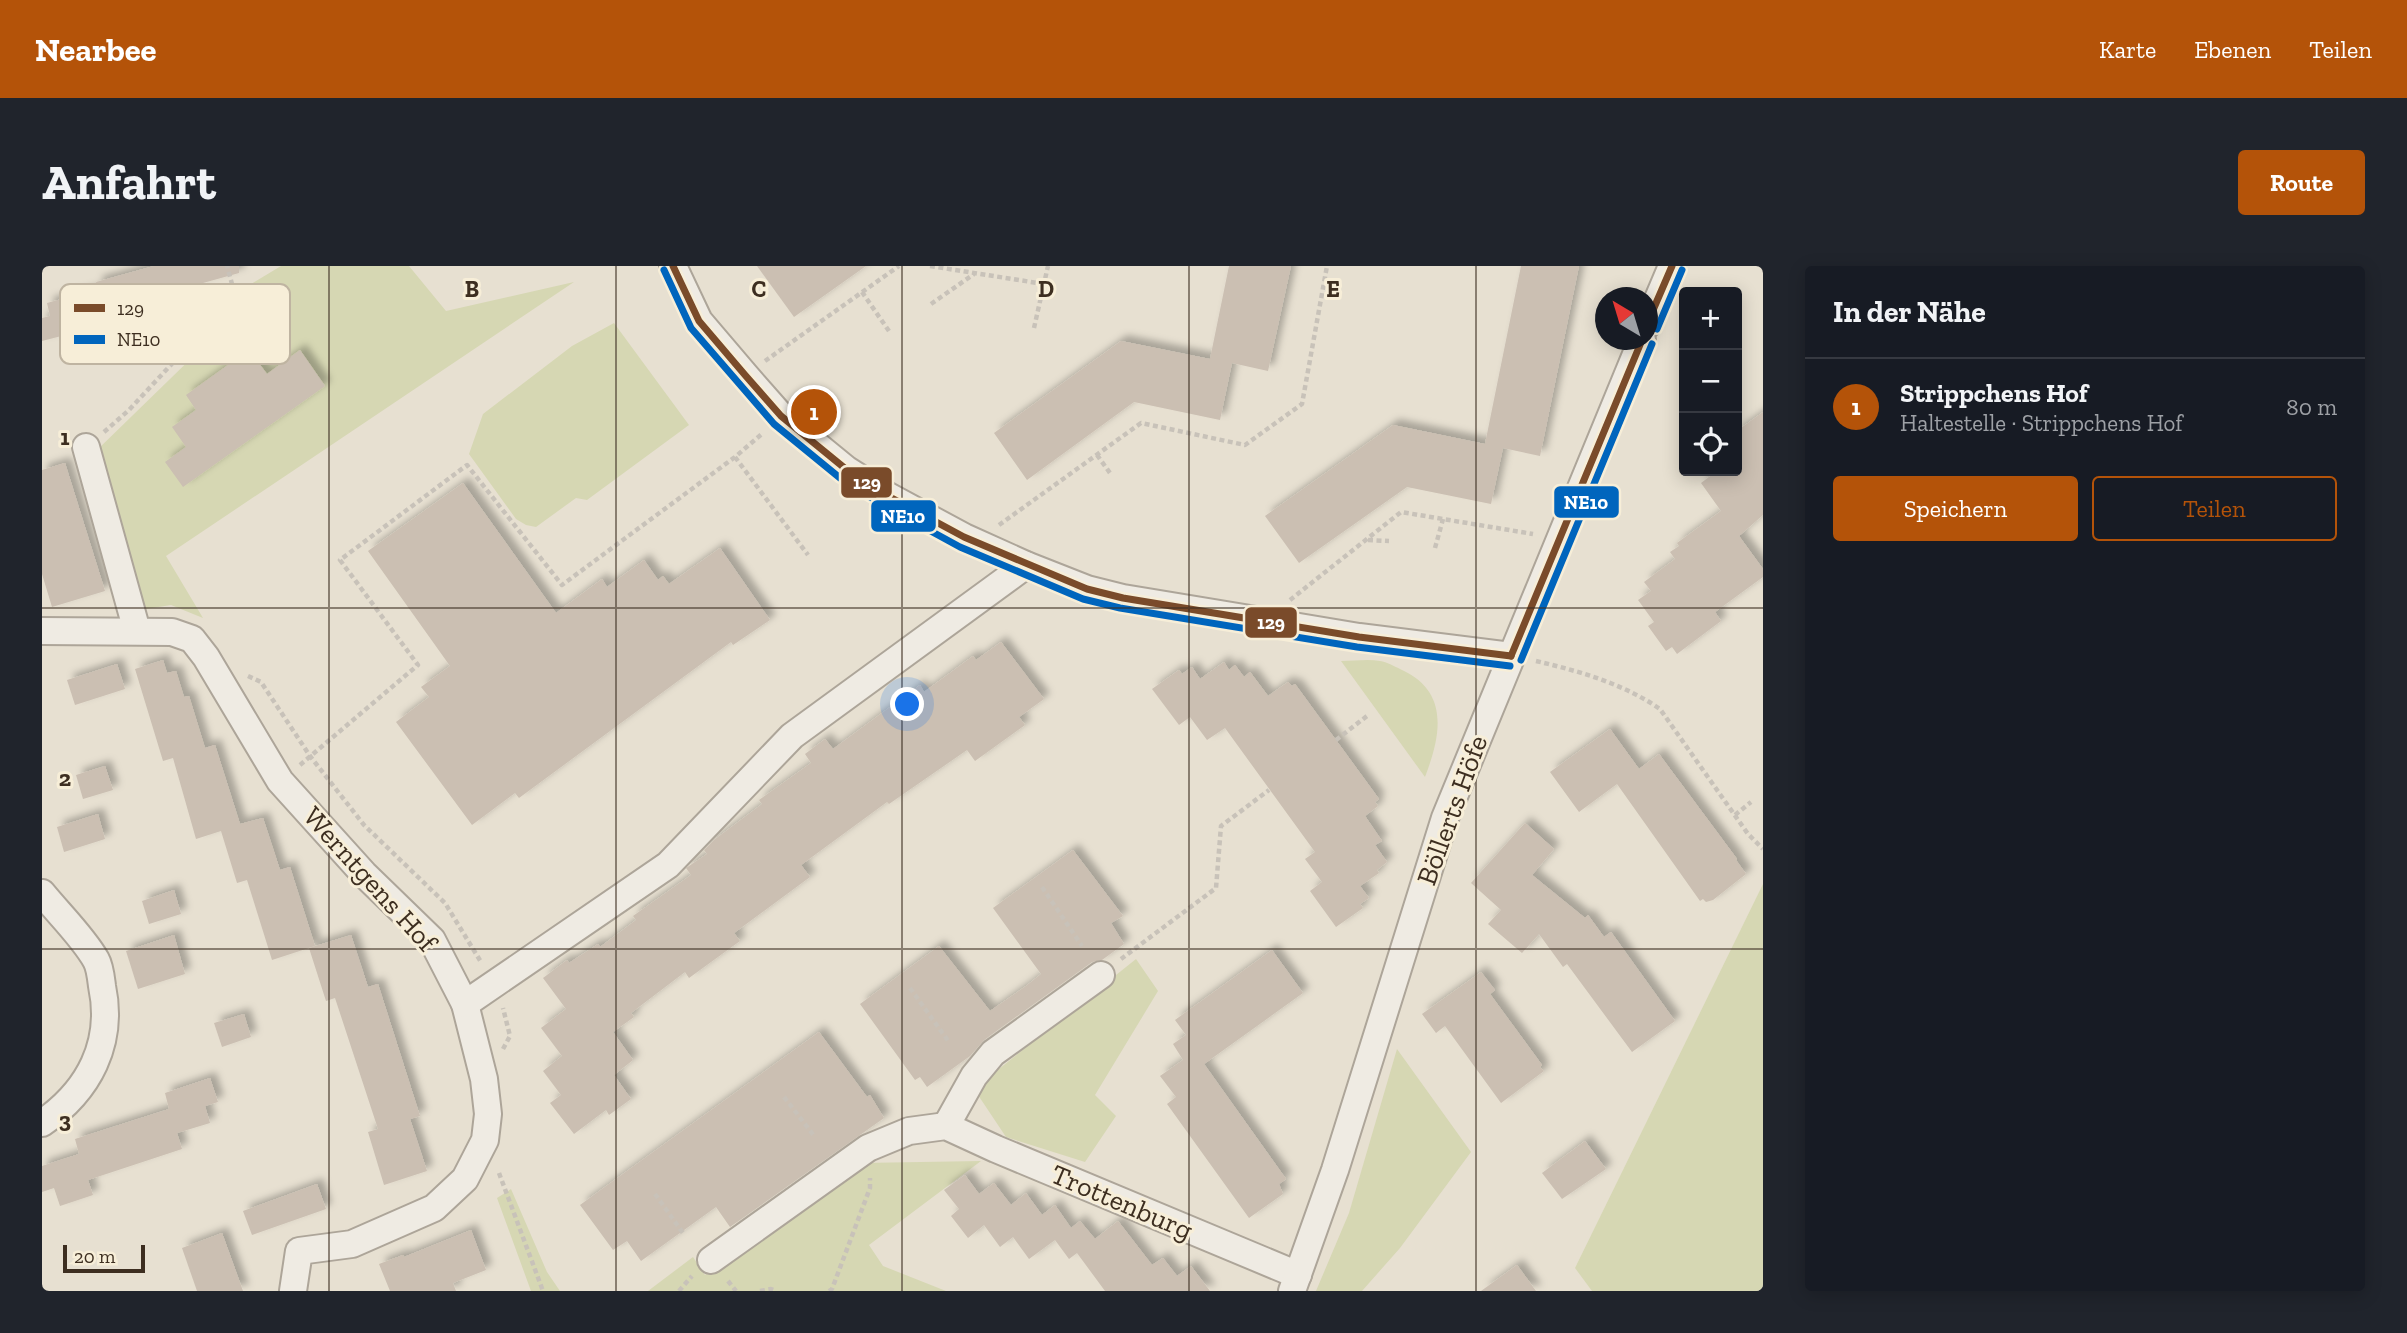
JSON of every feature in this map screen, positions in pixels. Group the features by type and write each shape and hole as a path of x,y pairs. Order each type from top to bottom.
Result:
{"street":[{"path":"673,266 699,321 781,416 847,470 888,496 976,542 1087,589 1123,598 1359,637 1511,656"},
{"path":"1658,299 1672,266"},
{"name":"Böllerts Höfe","path":"1295,1283 1335,1170 1445,818 1638,350"},
{"path":"86,447 137,631"},
{"path":"465,1004 668,865 792,736 1026,565"},
{"name":"Werntgens Hof","path":"42,631 172,632 191,639 205,657 280,781 364,874 432,940 465,1004 485,1079 488,1114 485,1140 465,1179 433,1209 352,1244 299,1251 293,1291"},
{"path":"42,893 97,962 106,1004 103,1041 88,1078 62,1109 42,1123"},
{"path":"711,1261 867,1147 909,1131 946,1126 974,1076 993,1053 1101,975"},
{"name":"Trottenburg","path":"946,1126 1295,1283"}],"path":[{"path":"228,266 232,284"},
{"path":"744,376 899,266"},
{"path":"930,266 1044,284"},
{"path":"1034,328 1048,266"},
{"path":"976,542 1141,423 1245,445 1302,404 1327,266"},
{"path":"931,304 975,273"},
{"path":"862,292 891,334"},
{"path":"86,447 129,410 172,364"},
{"path":"280,781 418,665 340,560 467,465 562,585 735,457 781,416"},
{"path":"1097,454 1110,473"},
{"path":"735,457 808,555"},
{"path":"1262,622 1401,512 1559,539"},
{"path":"1435,548 1443,519"},
{"path":"1367,540 1389,541"},
{"path":"1511,656 1568,668 1640,695 1660,709 1748,835 1763,849"},
{"path":"205,657 261,682 310,756 364,825 445,903 494,984 503,1006 510,1036 485,1079"},
{"path":"1336,740 1367,716"},
{"path":"1101,975 1216,888 1221,826 1269,790"},
{"path":"1735,815 1751,802"},
{"path":"1042,887 1082,946"},
{"path":"910,988 949,1042"},
{"path":"784,1097 815,1137"},
{"path":"485,1140 543,1291"},
{"path":"829,1291 870,1188 867,1147"},
{"path":"655,1194 683,1233"},
{"path":"760,1291 776,1291"}],"green space":[{"path":"281,266 409,266 446,311 574,282 166,556 203,618 171,605 146,609 138,599 95,452 185,364 290,364 290,284 251,284"},
{"path":"614,323 689,425 587,500 576,498 536,527 526,525 516,519 469,454 483,414 572,346"},
{"path":"1341,661 1385,662 1416,678 1427,689 1434,702 1437,730 1425,777"},
{"path":"1763,884 1763,1291 1592,1291 1575,1268"},
{"path":"1136,959 1158,991 1095,1095 1116,1116 1085,1162 1006,1137 974,1089"},
{"path":"1397,1049 1471,1152 1400,1248 1362,1291 1316,1291 1349,1213"},
{"path":"981,1161 869,1245 883,1266 946,1291 648,1291 693,1257 705,1275 861,1163"},
{"path":"511,1189 547,1272 560,1291 531,1291 497,1198"}],"building":[{"path":"154,266 239,266 239,273 199,284 96,282"},
{"path":"757,266 866,266 794,317"},
{"path":"1229,266 1291,266 1268,371 1232,363 1220,420 1134,402 1027,480 994,433 1121,341 1210,359"},
{"path":"1521,266 1579,266 1540,456 1503,448 1491,504 1407,487 1299,563 1265,516 1393,425 1485,444"},
{"path":"60,299 60,336 42,341 42,318 50,316 47,303"},
{"path":"300,350 325,386 183,487 165,462 186,447 172,427 196,410 186,395 229,364 260,364 267,374 281,364 290,364 290,357"},
{"path":"1763,412 1763,515 1739,536 1763,569 1763,577 1715,612 1721,621 1677,654 1672,647 1666,651 1648,626 1654,622 1638,600 1651,591 1644,582 1675,559 1670,552 1679,546 1677,543 1721,511 1701,483 1710,476 1742,476 1742,427"},
{"path":"65,463 105,591 52,607 42,574 42,470"},
{"path":"463,483 556,613 602,579 607,587 644,560 658,580 663,576 669,584 720,548 770,620 733,645 731,642 519,798 515,793 472,825 396,722 429,697 421,687 450,666 368,551"},
{"path":"1001,642 1044,699 1019,717 1025,725 975,761 967,750 889,804 887,802 801,865 810,877 734,933 740,941 689,978 685,972 631,1013 634,1017 613,1032 633,1060 614,1075 631,1099 609,1115 606,1110 574,1134 550,1103 561,1095 543,1071 562,1056 541,1028 566,1009 543,978 567,960 569,963 598,944 600,947 636,920 633,916 691,875 686,868 707,854 704,850 714,840 762,804 759,800 811,763 805,754 825,739 833,749 920,685 924,692 973,656 976,660"},
{"path":"163,660 167,673 176,671 184,697 189,696 205,748 215,745 240,824 263,818 280,870 290,867 315,946 272,960 247,880 237,883 221,831 196,839 173,758 163,761 135,669"},
{"path":"1224,662 1229,670 1235,665 1244,677 1250,672 1268,696 1288,682 1292,686 1295,684 1379,799 1375,802 1378,806 1365,816 1382,841 1375,845 1387,862 1377,870 1379,873 1360,886 1369,898 1360,904 1363,908 1336,927 1310,891 1322,882 1305,859 1315,852 1225,728 1207,740 1190,717 1179,725 1152,689 1179,670 1182,674 1192,667 1200,679"},
{"path":"117,664 125,689 75,705 67,680"},
{"path":"1610,729 1639,769 1659,754 1737,859 1746,874 1713,900 1700,901 1617,784 1579,812 1550,772"},
{"path":"105,766 113,790 83,799 76,775"},
{"path":"98,814 105,839 64,852 57,827"},
{"path":"1525,823 1554,849 1532,875 1585,918 1588,915 1604,937 1611,932 1675,1021 1632,1052 1567,964 1563,967 1539,934 1522,953 1488,924 1501,910 1471,883"},
{"path":"1073,850 1123,916 1111,923 1124,944 1102,960 1092,962 984,1040 970,1056 927,1087 920,1077 915,1080 860,1004 939,946 990,1011 1026,986 1041,974 993,908"},
{"path":"174,890 181,914 149,924 142,901"},
{"path":"174,935 185,974 138,989 126,951"},
{"path":"351,935 368,987 378,984 420,1116 410,1119 427,1171 384,1185 368,1132 378,1129 335,998 326,1001 309,948"},
{"path":"1272,950 1303,993 1204,1064 1286,1179 1279,1184 1283,1194 1249,1218 1167,1104 1176,1097 1160,1076 1183,1060 1173,1044 1186,1035 1175,1020"},
{"path":"1481,972 1495,990 1490,994 1544,1071 1501,1103 1445,1026 1436,1033 1422,1014"},
{"path":"244,1014 251,1037 222,1047 214,1023"},
{"path":"819,1032 867,1097 870,1095 884,1118 730,1227 716,1207 641,1261 627,1241 613,1250 580,1205"},
{"path":"210,1078 218,1102 205,1106 210,1123 177,1133 182,1149 88,1180 93,1195 60,1206 54,1188 42,1192 42,1166 79,1154 75,1139 169,1109 165,1093"},
{"path":"1585,1141 1606,1169 1562,1199 1542,1173"},
{"path":"965,1175 979,1194 994,1183 1011,1205 1026,1193 1042,1215 1055,1205 1071,1228 1080,1221 1095,1239 1118,1221 1152,1265 1163,1258 1177,1276 1191,1266 1210,1291 1105,1291 1077,1253 1069,1259 1055,1240 1029,1259 1013,1237 1000,1247 984,1225 968,1238 951,1216 959,1209 944,1190"},
{"path":"317,1184 326,1209 252,1235 243,1211"},
{"path":"471,1230 486,1270 453,1283 456,1291 390,1291 379,1264 403,1255 404,1257"},
{"path":"222,1233 243,1291 197,1291 182,1248"},
{"path":"1517,1265 1536,1291 1481,1291"}],"transit line":[{"name":"129","path":"673,266 699,321 781,416 847,470 888,496 964,537 1087,589 1123,598 1359,637 1511,656"},
{"name":"129","path":"1658,298 1672,266"},
{"name":"NE10","path":"664,270 691,328 774,424 840,478 960,547 1083,599 1120,608 1357,647 1510,666"},
{"name":"NE10","path":"1658,327 1682,270"},
{"name":"129","path":"1511,656 1638,350"},
{"name":"NE10","path":"1521,660 1650,350"}],"place":[{"name":"Strippchens Hof","path":"814,412"}]}
